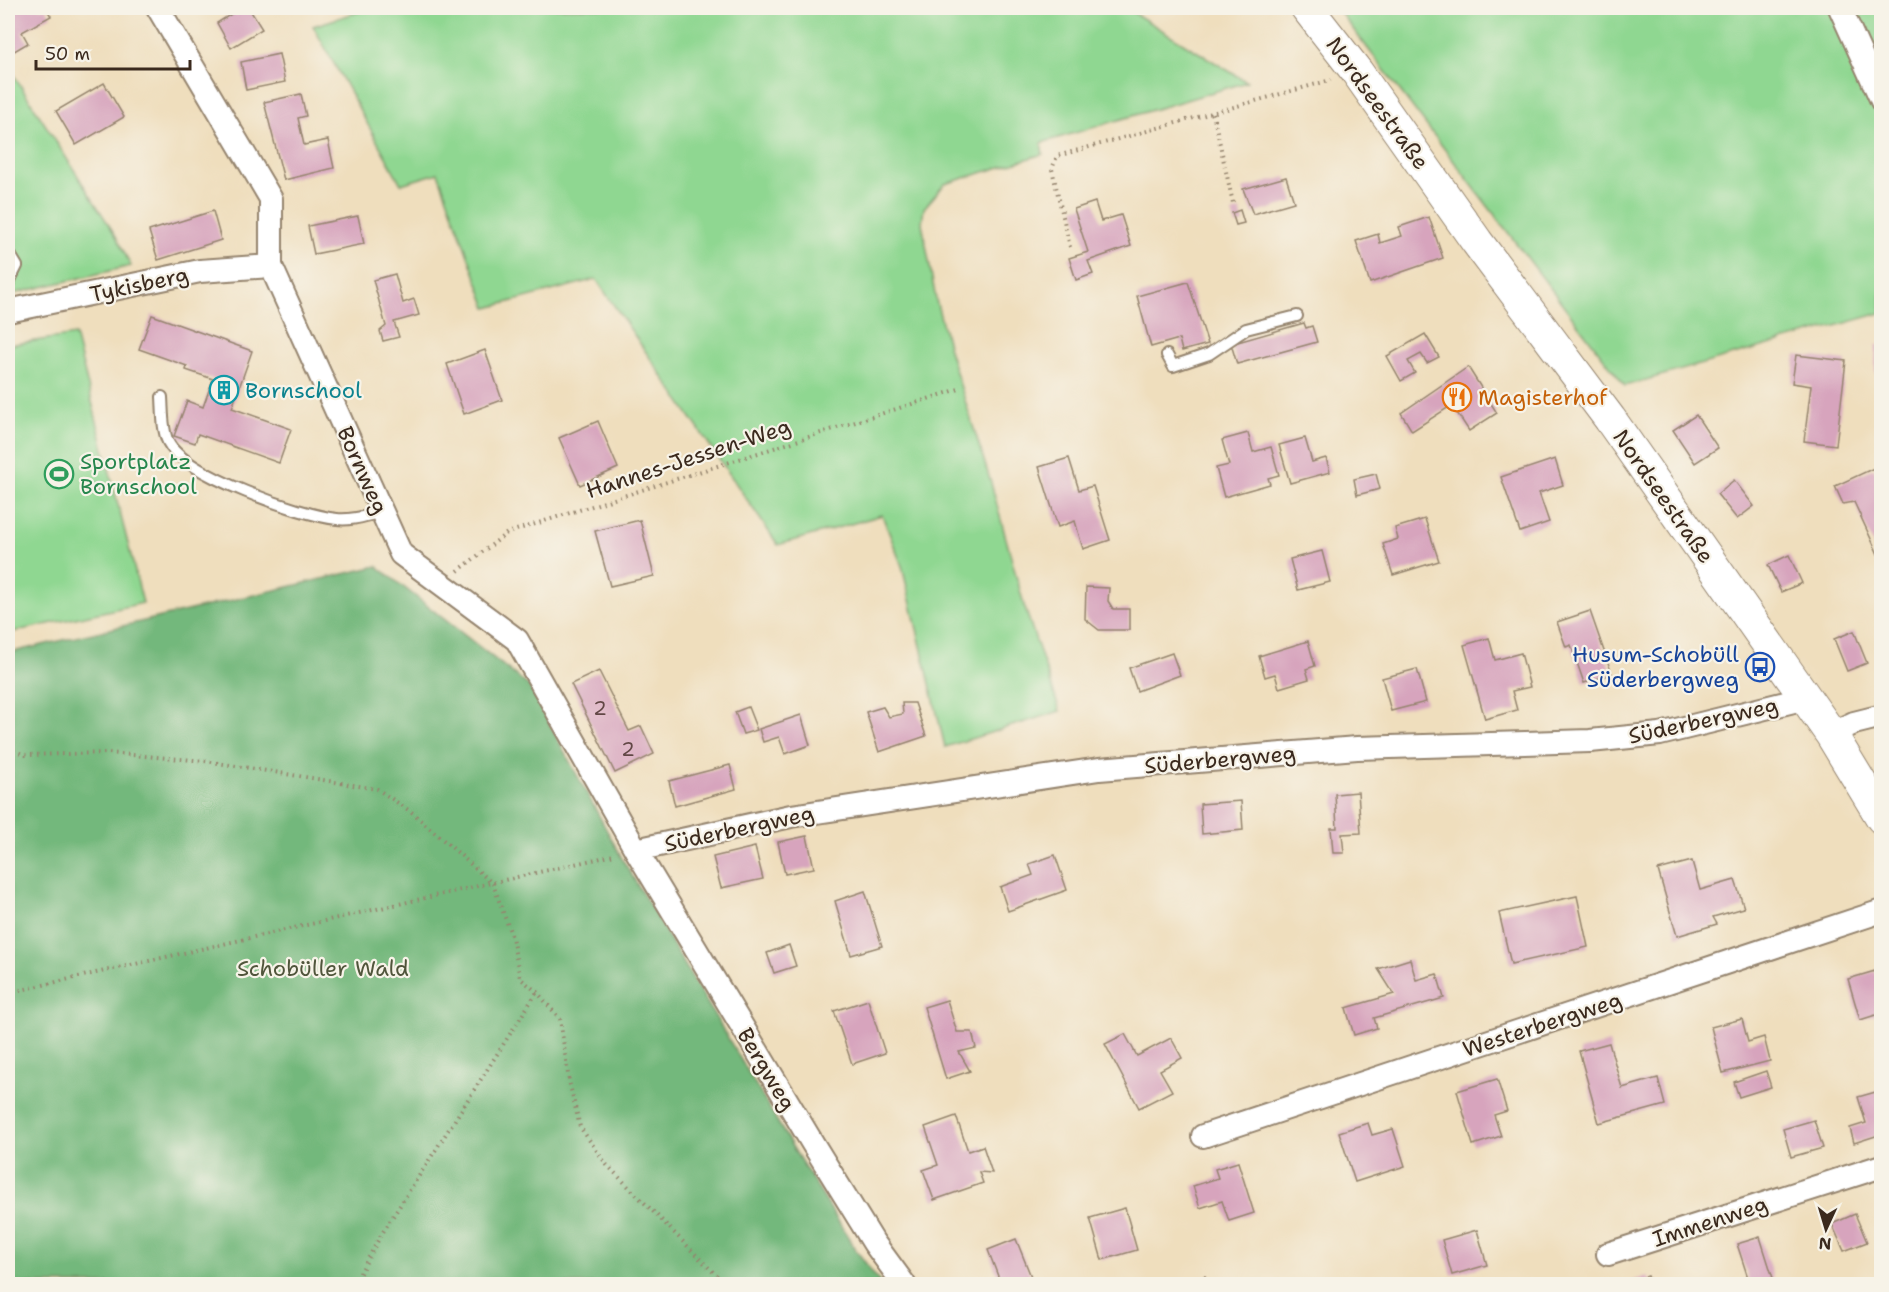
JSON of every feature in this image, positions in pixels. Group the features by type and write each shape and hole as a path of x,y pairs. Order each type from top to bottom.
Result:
{"main road":[{"name":"Nordseestraße","path":"1307,8 1358,72 1477,242 1610,419 1831,734 1881,818"}],"street":[{"name":"Bornweg","path":"158,8 271,199 271,266 402,554 517,640 636,850"},
{"path":"1840,8 1881,101"},
{"name":"Tykisberg","path":"8,311 200,271 271,266"},
{"name":"Süderbergweg","path":"636,850 791,816 1099,769 1357,748 1590,741 1648,735 1806,698"},
{"path":"1831,734 1854,723 1881,716"},
{"name":"Bergweg","path":"636,850 862,1223 904,1284"},
{"name":"Westerbergweg","path":"1203,1136 1881,911"},
{"name":"Immenweg","path":"1608,1254 1881,1166"}],"lane":[{"path":"8,252 17,266 8,284"},
{"path":"1167,355 1173,366 1209,354 1246,329 1297,316"},
{"path":"162,397 168,442 176,453 207,473 267,501 307,513 339,519 383,512"}],"path":[{"path":"1070,247 1052,169 1057,156 1358,72"},
{"path":"1213,113 1233,203"},
{"name":"Hannes-Jessen-Weg","path":"446,589 458,571 507,533 959,390"},
{"path":"8,749 26,755 108,753 205,761 377,789 413,813 494,884 512,937 520,978 537,992 560,1019 568,1081 580,1127 607,1165 725,1284"},
{"path":"8,993 636,850"},
{"path":"354,1284 381,1235 537,992"}],"green space":[{"path":"371,8 1126,8 1247,82 1041,143 1043,154 945,184 924,208 922,223 936,300 950,353 991,483 1024,605 1060,711 945,747 902,566 882,515 778,545 596,279 487,308 438,173 401,184 313,26"},
{"path":"1337,8 1881,8 1881,313 1625,386"},
{"path":"8,66 116,236 131,266 8,295"},
{"name":"Sportplatz Bornschool","path":"75,335 143,603 8,633 8,345"},
{"name":"Schobüller Wald","path":"377,566 529,686 624,862 796,1153 856,1250 881,1284 8,1284 8,653"}],"building":[{"path":"8,8 46,8 51,16 22,32 28,43 11,53 8,47"},
{"path":"230,8 254,8 250,10 262,29 231,48 217,23 233,13"},
{"path":"279,54 285,82 246,90 241,62"},
{"path":"104,83 124,117 76,145 56,111"},
{"path":"301,94 306,116 298,118 304,145 328,140 334,168 284,180 264,102"},
{"path":"1286,177 1294,202 1253,214 1243,189"},
{"path":"1095,202 1101,221 1121,215 1131,246 1088,261 1093,274 1076,280 1069,258 1088,252 1074,209"},
{"path":"1240,210 1244,223 1236,225 1232,213"},
{"path":"213,211 221,240 158,260 149,231"},
{"path":"358,216 364,244 314,254 308,226"},
{"path":"1429,217 1443,258 1370,283 1356,241 1378,234 1380,243 1402,236 1399,227"},
{"path":"395,274 403,303 414,299 419,315 394,322 399,337 383,341 380,331 386,326 373,280"},
{"path":"1188,282 1208,344 1182,351 1179,339 1151,347 1137,296"},
{"name":"Bornschool","path":"152,315 252,351 232,408 291,429 279,463 198,434 195,443 174,436 187,401 203,407 213,379 186,370 187,366 139,349"},
{"path":"1304,323 1306,328 1312,326 1317,342 1237,364 1231,344"},
{"path":"1425,334 1439,357 1427,363 1421,354 1408,361 1415,373 1401,381 1387,356"},
{"path":"1876,345 1882,345 1882,375 1875,374"},
{"path":"485,350 502,400 464,414 447,364"},
{"path":"1796,355 1846,361 1836,445 1804,441 1811,386 1792,383"},
{"name":"Magisterhof","path":"1468,367 1497,413 1469,431 1452,405 1412,431 1401,413"},
{"path":"1696,415 1718,448 1695,463 1673,430"},
{"path":"598,421 618,468 580,485 559,438"},
{"path":"1248,433 1253,452 1271,447 1279,475 1268,478 1270,484 1224,497 1216,468 1229,465 1222,440"},
{"path":"1305,438 1312,462 1326,458 1330,472 1290,483 1279,445"},
{"path":"1069,458 1079,490 1093,486 1110,540 1083,549 1075,521 1058,527 1039,467"},
{"path":"1555,459 1563,485 1539,493 1549,522 1520,532 1501,477"},
{"path":"1874,468 1882,485 1882,553 1878,554 1854,502 1843,504 1835,486"},
{"path":"1376,474 1380,489 1357,495 1354,479"},
{"path":"1734,480 1754,506 1737,519 1717,494"},
{"path":"1425,519 1439,561 1393,575 1383,544 1398,539 1395,528"},
{"path":"640,520 654,576 610,586 595,531"},
{"path":"1322,551 1330,582 1298,590 1290,559"},
{"path":"1789,555 1802,583 1781,592 1768,565"},
{"path":"1086,587 1109,588 1108,601 1113,609 1129,609 1129,630 1099,630 1085,619"},
{"path":"1590,611 1612,674 1584,683 1571,645 1566,647 1557,622"},
{"path":"1854,631 1867,663 1847,671 1834,639"},
{"path":"1489,638 1495,660 1521,653 1530,687 1512,691 1517,710 1485,719 1464,645"},
{"path":"1308,641 1315,666 1306,669 1309,679 1279,688 1275,674 1265,677 1259,656"},
{"path":"1172,653 1180,675 1137,691 1129,668"},
{"path":"1417,669 1426,702 1391,711 1382,678"},
{"path":"599,671 629,731 641,726 654,754 615,773 571,684"},
{"path":"902,703 915,703 926,736 879,752 866,712 883,707 889,717 903,714"},
{"path":"748,707 757,730 743,734 735,712"},
{"path":"801,715 810,745 785,754 779,737 763,742 759,729"},
{"path":"730,765 736,789 675,806 669,781"},
{"path":"1358,792 1361,833 1342,834 1344,853 1333,853 1331,828 1337,828 1335,794"},
{"path":"1241,801 1243,830 1202,834 1200,804"},
{"path":"807,836 814,868 785,874 778,842"},
{"path":"755,847 763,879 721,888 713,857"},
{"path":"1055,855 1067,890 1008,911 1000,887 1033,875 1029,864"},
{"path":"1692,861 1700,890 1735,880 1744,908 1713,917 1717,924 1677,936 1658,870"},
{"path":"865,891 882,946 851,955 835,901"},
{"path":"1577,896 1588,947 1511,964 1499,913"},
{"path":"789,945 796,966 774,973 767,953"},
{"path":"1410,959 1416,980 1437,974 1444,998 1374,1018 1377,1028 1354,1035 1346,1008 1394,994 1378,969"},
{"path":"1875,971 1882,994 1882,1013 1860,1020 1848,979"},
{"path":"868,1000 885,1053 852,1064 834,1011"},
{"path":"947,1000 957,1032 972,1032 976,1048 959,1052 970,1071 946,1079 924,1007"},
{"path":"1742,1019 1748,1042 1764,1037 1770,1061 1723,1073 1711,1027"},
{"path":"1125,1034 1137,1056 1171,1038 1182,1058 1160,1070 1172,1091 1139,1108 1105,1044"},
{"path":"1609,1043 1622,1088 1658,1078 1665,1105 1599,1123 1579,1051"},
{"path":"1766,1071 1771,1087 1739,1097 1734,1082"},
{"path":"1497,1079 1507,1111 1494,1115 1501,1136 1473,1145 1457,1091"},
{"path":"1879,1091 1882,1134 1854,1143 1850,1128 1866,1123 1858,1097"},
{"path":"956,1116 968,1151 983,1146 992,1173 979,1172 983,1183 934,1200 923,1170 938,1165 925,1127"},
{"path":"1814,1120 1823,1148 1791,1157 1783,1129"},
{"path":"1368,1123 1372,1135 1393,1129 1405,1166 1355,1182 1339,1132"},
{"path":"1238,1162 1254,1213 1229,1221 1222,1201 1200,1208 1193,1186 1218,1178 1215,1169"},
{"path":"1125,1208 1137,1250 1102,1260 1090,1218"},
{"path":"1855,1214 1867,1242 1844,1251 1832,1224"},
{"path":"1477,1230 1487,1265 1452,1275 1442,1240"},
{"path":"1760,1237 1773,1278 1750,1284 1737,1244"},
{"path":"1016,1239 1034,1284 1001,1284 988,1250"},
{"path":"1205,1276 1211,1284 1180,1284"},
{"path":"1648,1276 1651,1284 1630,1284 1630,1282"}],"place":[{"name":"Bornschool","path":"224,390"},
{"name":"Magisterhof","path":"1457,397"},
{"name":"Sportplatz Bornschool","path":"59,474"},
{"name":"Husum-Schobüll Süderbergweg","path":"1760,667"}]}
